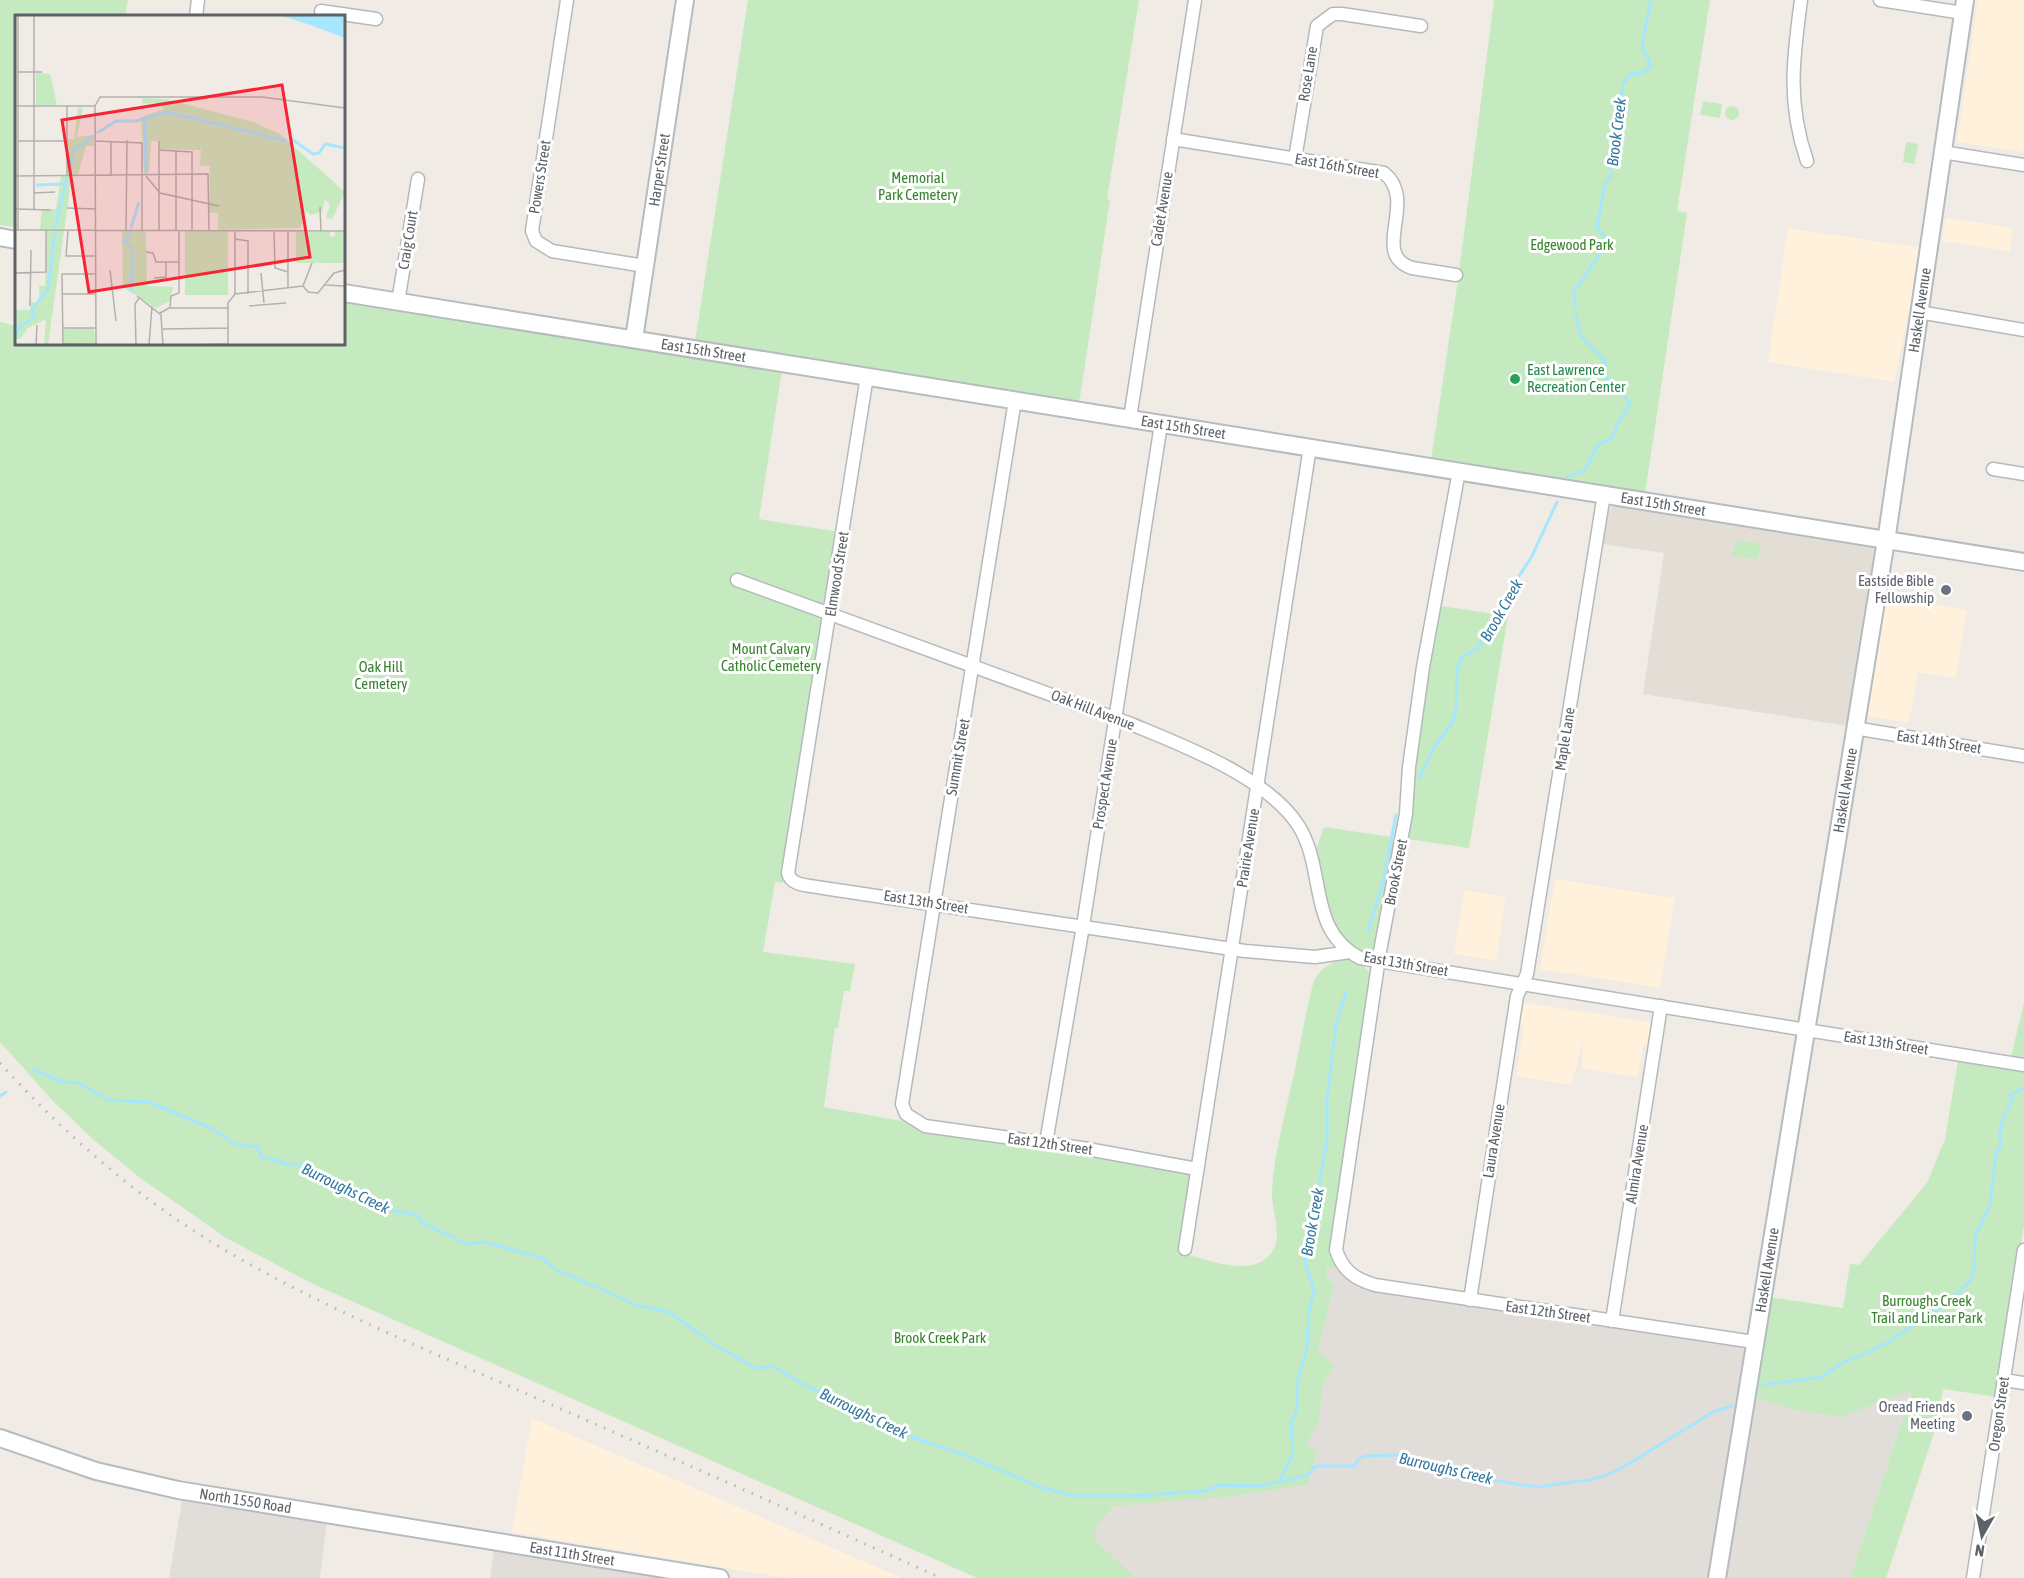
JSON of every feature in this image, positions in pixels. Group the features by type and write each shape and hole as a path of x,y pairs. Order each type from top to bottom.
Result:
{"main road":[{"name":"Harper Street","path":"634,339 685,0"},
{"name":"Haskell Avenue","path":"1717,1578 1886,540 1964,6"},
{"path":"0,237 15,240"},
{"name":"East 15th Street","path":"345,293 2024,562"},
{"name":"North 1550 Road","path":"0,1438 96,1471 156,1485 495,1542"},
{"name":"East 11th Street","path":"495,1542 720,1578"}],"street":[{"path":"196,15 198,0"},
{"name":"Powers Street","path":"567,0 532,231 536,241 552,251 645,266"},
{"name":"Cadet Avenue","path":"1130,418 1195,0"},
{"path":"1801,0 1792,78 1795,119 1807,161"},
{"path":"1880,0 1964,6"},
{"path":"321,9 376,19"},
{"name":"Rose Lane","path":"1295,159 1317,26 1333,14 1420,26"},
{"name":"East 16th Street","path":"1173,139 1384,173 1396,184 1398,193 1393,243 1396,256 1405,266 1456,275"},
{"path":"1942,152 2024,165"},
{"name":"Craig Court","path":"398,302 418,179"},
{"path":"1919,312 2024,330"},
{"name":"Elmwood Street","path":"789,879 788,873 867,376"},
{"name":"Summit Street","path":"906,1114 903,1096 1016,400"},
{"name":"Prospect Avenue","path":"1046,1143 1083,926 1161,423"},
{"name":"Prairie Avenue","path":"1185,1249 1310,447"},
{"path":"1993,469 2024,474"},
{"name":"Brook Street","path":"1346,1270 1338,1257 1335,1243 1379,961 1406,814 1409,767 1423,667 1459,471"},
{"name":"Maple Lane","path":"1522,984 1527,974 1605,494"},
{"name":"Oak Hill Avenue","path":"737,580 1115,717 1183,746 1257,787 1278,802 1298,826 1311,856 1325,919 1336,941 1350,952"},
{"name":"East 14th Street","path":"1854,728 2024,756"},
{"name":"East 13th Street","path":"789,879 793,882 823,888 1232,949 1316,957 1350,952 1360,958 2024,1065"},
{"name":"Laura Avenue","path":"1470,1300 1517,996 1522,984"},
{"name":"Almira Avenue","path":"1612,1321 1661,1006"},
{"name":"East 12th Street","path":"906,1114 925,1126 1197,1168"},
{"name":"Oregon Street","path":"1973,1578 2024,1250"},
{"name":"East 12th Street","path":"1346,1270 1358,1279 1375,1285 1754,1342"},
{"path":"2004,1380 2024,1383"}],"shaded area":[{"path":"1978,0 2024,0 2024,152 1957,142"},
{"path":"1946,218 2013,228 2010,252 1942,241"},
{"path":"1788,228 1922,248 1894,382 1768,362"},
{"path":"1614,504 1872,546 1877,552 1848,726 1643,694 1664,553 1602,544 1608,512"},
{"path":"1883,597 1967,610 1956,678 1918,672 1909,723 1866,716"},
{"path":"1555,879 1675,898 1660,988 1540,969"},
{"path":"1464,890 1506,897 1496,961 1454,954"},
{"path":"1517,1001 1658,1024 1655,1047 1643,1045 1638,1077 1582,1068 1583,1040 1572,1085 1516,1076 1524,1026 1513,1024"},
{"path":"1327,1267 1340,1269 1344,1274 1761,1349 1753,1397 1840,1417 1912,1389 1850,1578 1067,1578 1080,1490 1296,1464"},
{"path":"532,1418 902,1578 787,1578 512,1532"},
{"path":"183,1495 328,1514 320,1578 169,1578"},
{"path":"495,1542 681,1578 490,1578"}],"green space":[{"path":"0,0 128,0 125,15 15,15 15,227 0,225"},
{"name":"Memorial Park Cemetery","path":"748,0 1139,0 1107,199 1110,200 1079,404 695,342"},
{"name":"Edgewood Park","path":"1494,0 1710,0 1677,211 1687,213 1645,494 1431,460 1458,280"},
{"path":"1703,101 1722,104 1720,118 1700,115"},
{"path":"1729,106 1735,106 1739,113 1735,120 1729,120 1725,116 1725,110"},
{"path":"1906,142 1918,144 1915,164 1903,162"},
{"path":"345,299 782,370 759,519 839,532 826,601 819,605 824,618 783,883 775,882 763,952 855,964 850,991 844,991 838,1028 835,1028 824,1107 1190,1173 1179,1252 1234,1266 1255,1264 1264,1260 1271,1253 1277,1237 1272,1200 1275,1163 1313,984 1318,974 1335,962 1354,960 1362,964 1368,971 1372,982 1331,1240 1332,1251 1340,1269 1327,1267 1326,1277 1334,1285 1318,1351 1334,1365 1323,1385 1318,1423 1307,1443 1317,1453 1307,1485 1224,1497 1113,1506 1096,1527 1094,1539 1136,1578 977,1578 313,1284 226,1238 139,1177 95,1141 53,1101 0,1042 0,322 15,326 15,345 345,345"},
{"path":"1736,541 1761,543 1758,559 1731,556"},
{"path":"1441,606 1508,616 1469,848 1407,839 1429,665"},
{"path":"1324,827 1398,838 1373,952 1363,952 1347,941 1329,915 1315,853"},
{"name":"Burroughs Creek Trail and Linear Park","path":"2024,1003 2024,1226 1997,1397 1943,1389 1938,1421 1886,1578 1850,1578 1912,1390 1840,1417 1792,1409 1753,1397 1769,1297 1843,1308 1850,1264 1859,1265 1927,1183 1945,1139 1958,1061 2008,1069"}],"waterway":[{"name":"Brook Creek","path":"1575,306 1574,292 1606,244 1606,239 1597,227 1605,183 1611,177 1610,164 1615,147 1623,84 1631,74 1642,73 1651,66 1642,46 1651,0"},
{"name":"Brook Creek","path":"1568,477 1586,469 1598,445 1612,439 1618,423 1630,404 1617,384 1603,377 1606,362 1581,336 1576,314"},
{"name":"Brook Creek","path":"1419,778 1434,747 1452,723 1456,711 1457,670 1462,657 1478,648 1501,603 1531,558 1557,502"},
{"name":"Brook Creek","path":"1368,931 1383,883 1396,815"},
{"name":"Brook Creek","path":"1280,1481 1293,1454 1291,1423 1297,1409 1297,1384 1307,1349 1309,1311 1314,1290 1305,1262 1327,1140 1327,1099 1336,1024 1346,992"},
{"name":"Burroughs Creek","path":"34,1070 64,1082 79,1083 108,1100 149,1102 211,1128 235,1144 258,1147 262,1158 289,1165 299,1164 310,1172 340,1182 360,1197 394,1211 417,1215 423,1223 467,1244 484,1242 542,1258 555,1269 639,1306 669,1312 715,1345 757,1369 772,1366 812,1389 847,1403 864,1416 895,1431 967,1456 1040,1487 1072,1496 1133,1496 1205,1491 1219,1485 1260,1486 1308,1475 1315,1466 1355,1466 1364,1456 1400,1455 1467,1476 1536,1487 1589,1480 1607,1475 1625,1466 1715,1411 1732,1406"},
{"name":"Burroughs Creek","path":"1762,1385 1822,1377 1841,1364 1885,1344 1946,1304 1970,1281 1974,1270 1975,1237 1990,1205 1996,1153 2001,1145 1999,1135 2005,1113 2012,1102 2011,1094 2024,1088"},
{"name":"Burroughs Creek","path":"0,1096 6,1092"}],"railway":[{"path":"0,1063 51,1116 105,1165 194,1231 262,1271 377,1328 941,1578"}],"place":[{"name":"East Lawrence Recreation Center","path":"1515,379"},
{"name":"Eastside Bible Fellowship","path":"1946,590"},
{"name":"Oread Friends Meeting","path":"1967,1416"}],"park label":[{"name":"Mount Calvary Catholic Cemetery","path":"771,658"},
{"name":"Oak Hill Cemetery","path":"381,676"},
{"name":"Brook Creek Park","path":"940,1338"}]}
